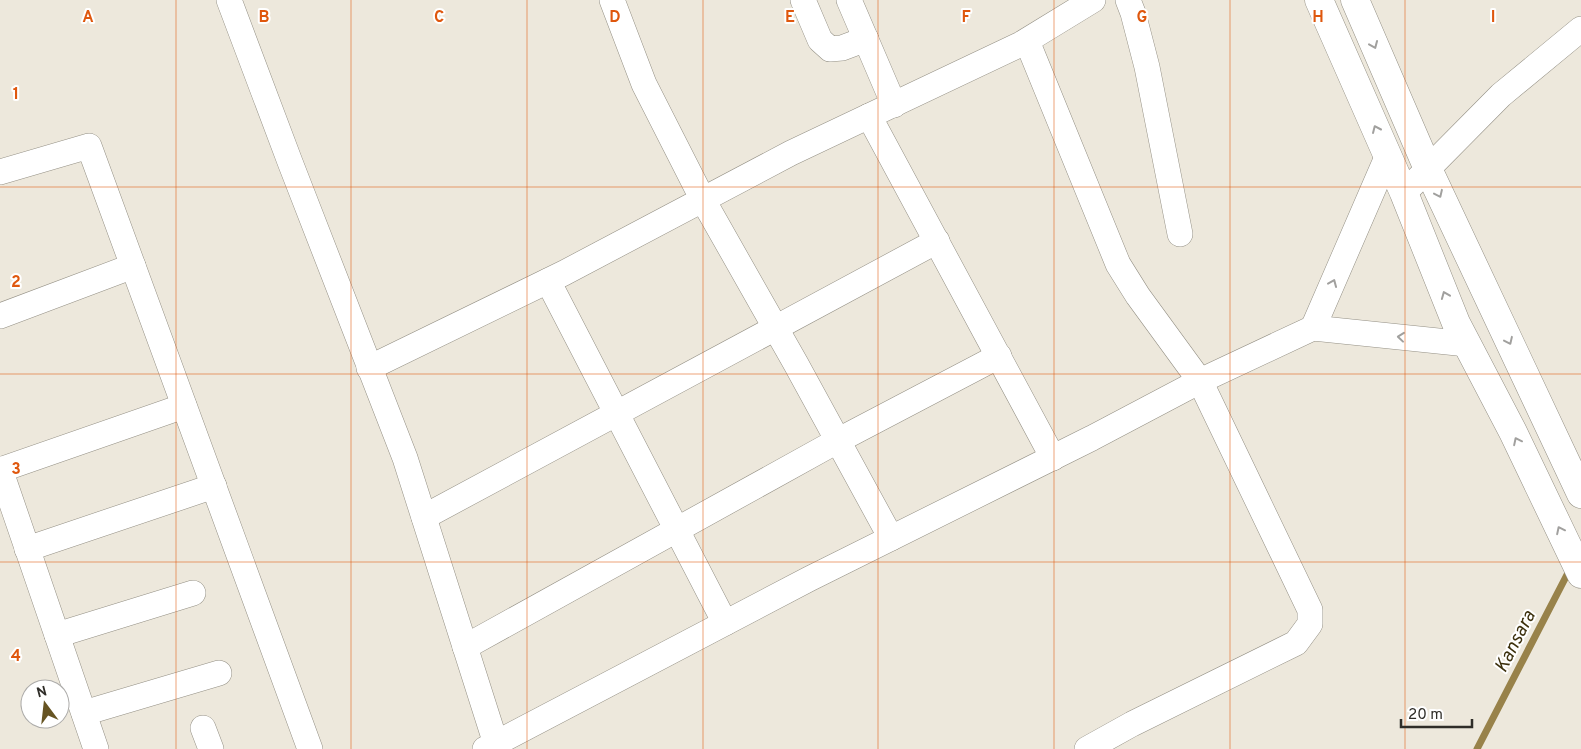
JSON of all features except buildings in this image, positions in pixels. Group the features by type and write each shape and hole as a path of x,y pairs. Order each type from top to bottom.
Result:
{"street":[{"path":"229,0 405,458 465,647 491,746 725,623 891,538 1054,458 1200,381 1314,328 1467,344"},
{"path":"612,0 644,84 703,200 891,538"},
{"path":"803,0 820,40 830,49 842,48 866,39"},
{"path":"849,0 894,105"},
{"path":"369,368 548,281 791,153 1027,41 1093,0"},
{"path":"1128,0 1146,67 1180,234"},
{"path":"1320,0 1388,155 1456,323 1539,485 1581,574"},
{"path":"1355,0 1428,169 1581,494"},
{"path":"1404,193 1501,95 1581,30"},
{"path":"1027,41 1118,264 1138,296 1200,381 1310,610 1310,624 1296,643 1132,724 1087,749"},
{"path":"869,116 1054,458"},
{"path":"0,172 90,146 310,749"},
{"path":"1314,328 1388,155"},
{"path":"424,517 937,241"},
{"path":"0,316 133,266"},
{"path":"548,281 725,623"},
{"path":"465,647 838,441 999,356"},
{"path":"96,749 0,470 184,406"},
{"path":"27,549 214,486"},
{"path":"57,636 193,593"},
{"path":"84,713 219,673"}],"waterway":[{"name":"Kansara","path":"1477,749 1571,567"}]}
